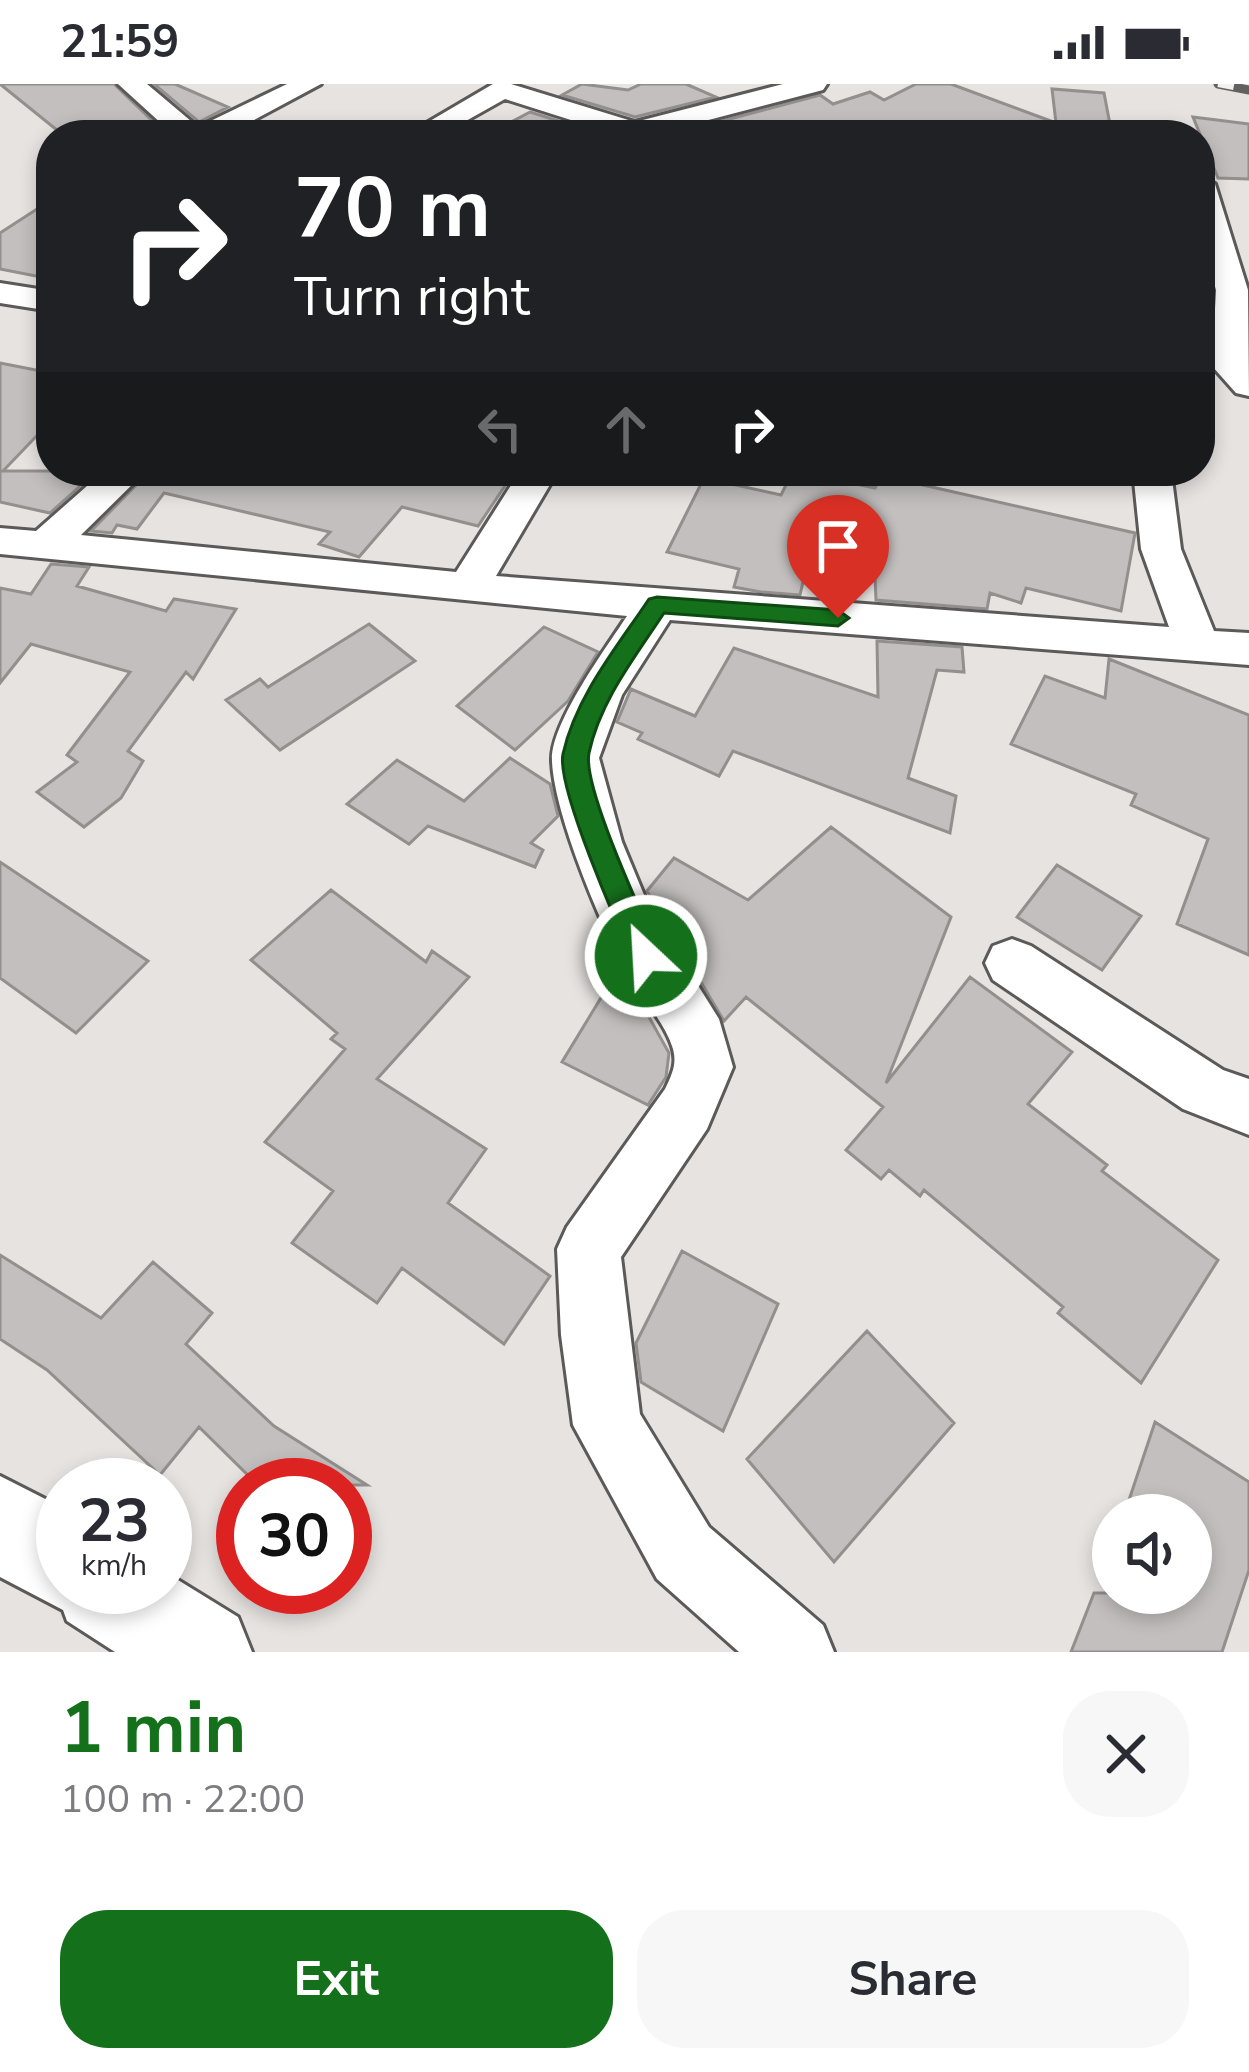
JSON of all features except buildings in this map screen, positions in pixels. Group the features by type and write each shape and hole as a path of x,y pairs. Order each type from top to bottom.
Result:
{"main road":[{"path":"0,1522 36,1545"},
{"path":"143,1614 203,1652"}],"street":[{"path":"131,84 173,120"},
{"path":"235,120 308,84"},
{"path":"676,120 814,84"},
{"path":"443,120 495,87 599,120"},
{"path":"1215,234 1232,290 1230,366 1249,386"},
{"path":"0,293 36,299"},
{"path":"1215,397 1249,399"},
{"path":"46,545 111,486"},
{"path":"467,588 530,486"},
{"path":"1154,486 1161,549 1198,645"},
{"path":"0,541 657,605 1249,649"},
{"path":"657,605 600,692 574,758 597,842 624,911 646,956 699,1036 704,1067 686,1109 589,1249 594,1335 607,1425 683,1553 796,1652"},
{"path":"1012,963 1204,1090 1249,1107"}],"railway":[{"path":"1218,84 1249,90"}],"route":[{"path":"646,956 597,842 574,758 600,692 657,605 838,618"}]}
